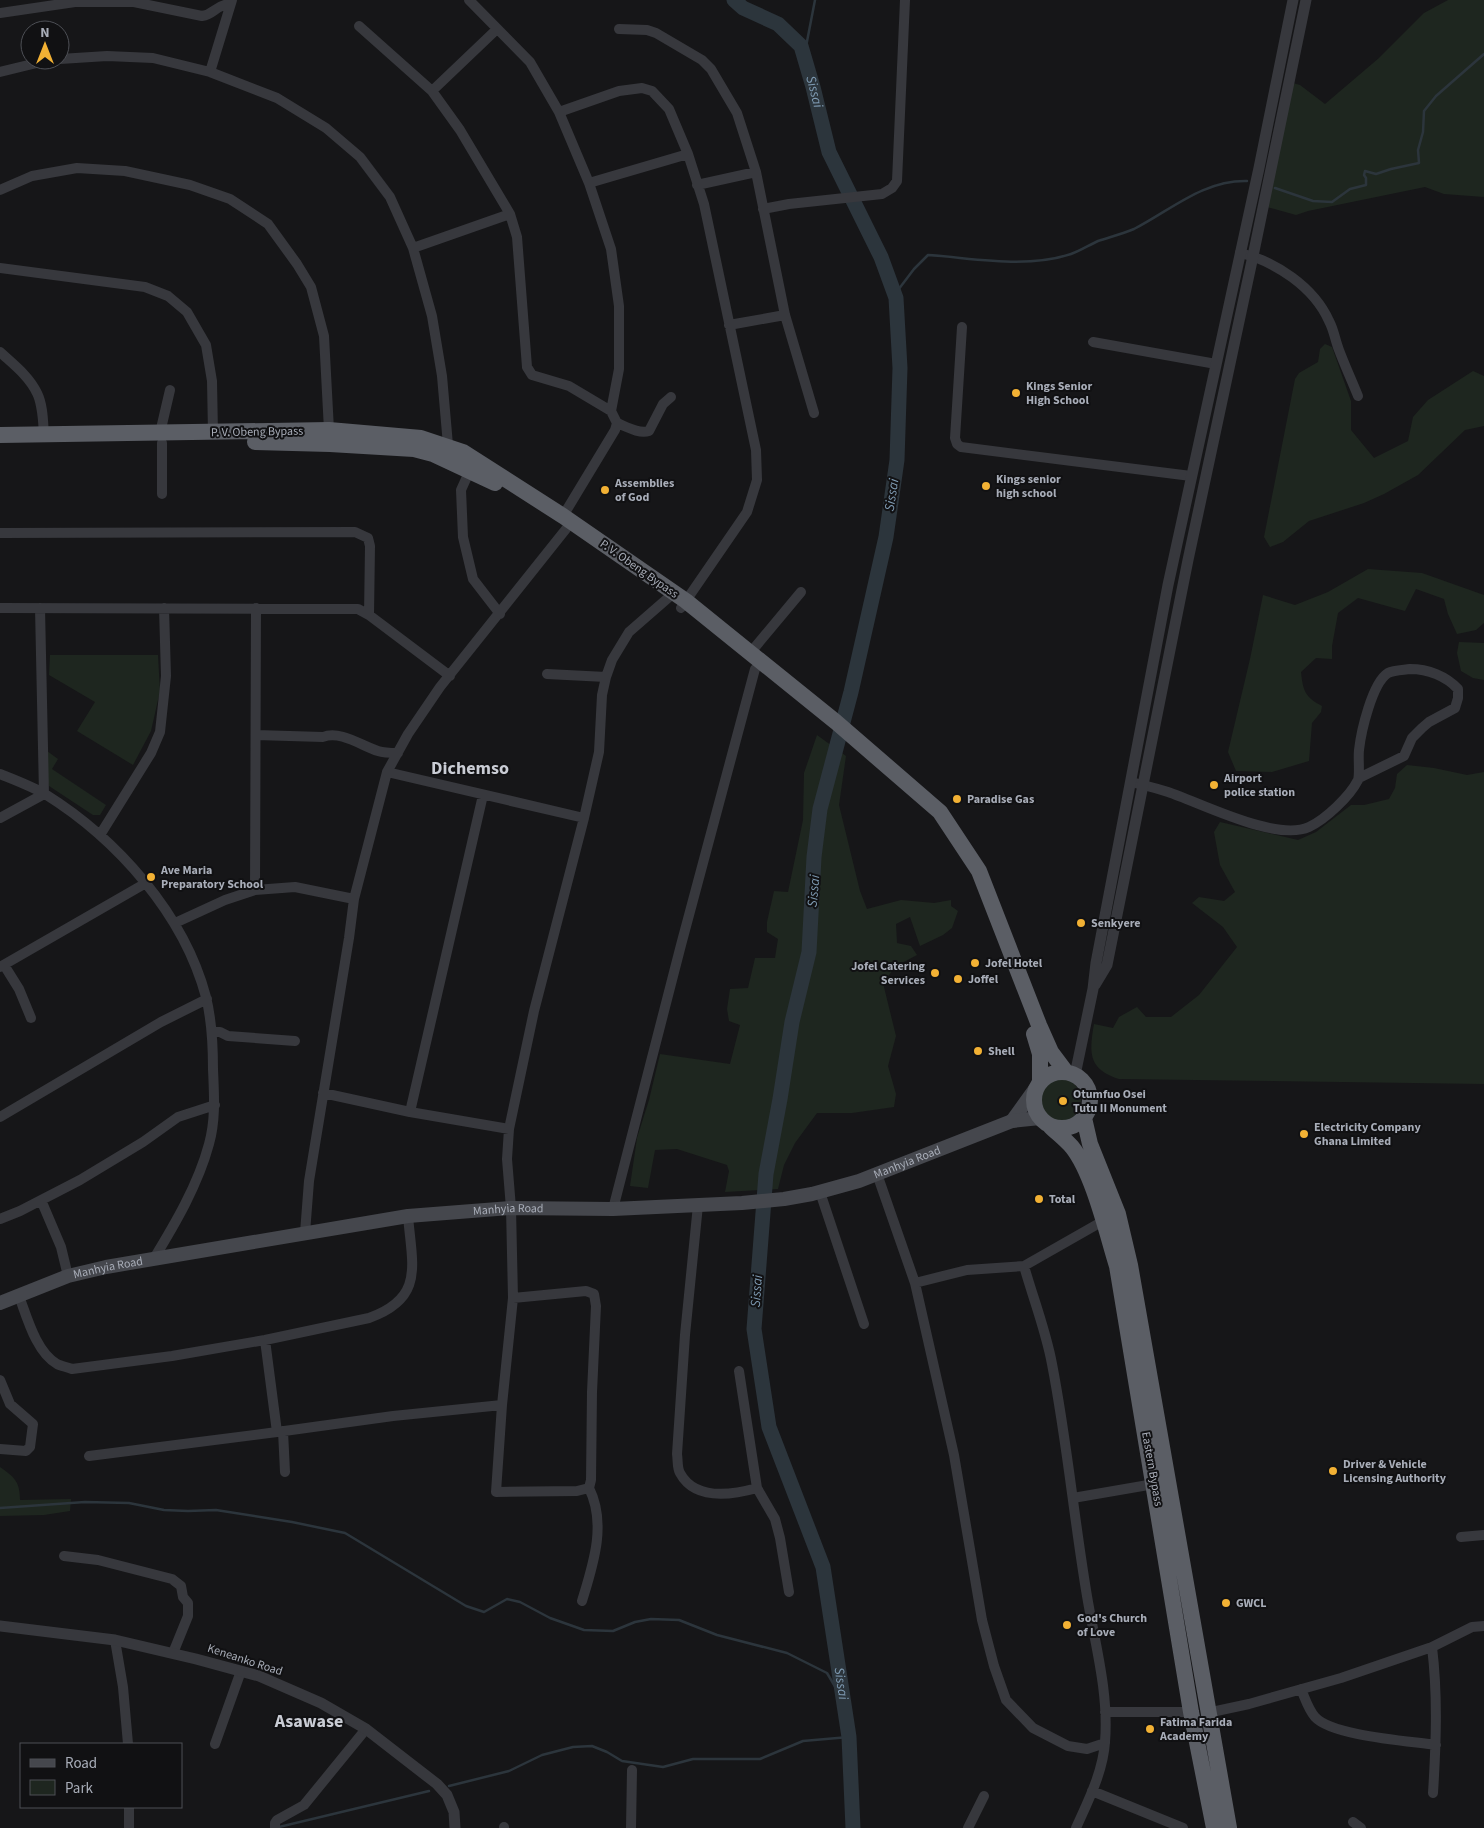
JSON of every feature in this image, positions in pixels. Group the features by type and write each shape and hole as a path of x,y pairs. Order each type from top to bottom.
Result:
{"highway":[{"name":"P. V. Obeng Bypass","path":"0,444 161,438 213,433 329,430 421,438 448,445 463,452 751,652 933,818 971,875 983,910 1036,1039 1040,1054 1038,1085"},
{"name":"P. V. Obeng Bypass","path":"0,435 330,444 414,450 433,454 470,470 564,522"},
{"name":"P. V. Obeng Bypass","path":"679,603 756,669 840,732 940,812 979,871 1051,1052 1070,1073"},
{"path":"1054,1072 1070,1073 1082,1080 1089,1090 1090,1103 1084,1118 1074,1125 1062,1128 1045,1122 1035,1109 1033,1099 1038,1085 1054,1072"},
{"name":"Eastern Bypass","path":"1084,1118 1090,1144 1118,1214 1130,1265 1199,1712 1214,1828"},
{"name":"Eastern Bypass","path":"1045,1122 1073,1148 1082,1165 1103,1221 1117,1266 1154,1484 1199,1712 1228,1828"}],"main road":[{"path":"1012,1121 1038,1085"},
{"name":"Manhyia Road","path":"0,1303 68,1276 106,1267 408,1216 466,1210 511,1208 613,1209 742,1203 784,1199 820,1192 877,1174 1012,1121 1045,1122"}],"street":[{"path":"469,0 530,62 559,112 589,183 611,249 619,306 619,369 611,411"},
{"path":"763,209 789,204 882,194 892,188 897,181 905,0"},
{"path":"1070,1073 1093,989 1096,963 1168,585 1259,168 1293,0"},
{"path":"1093,989 1107,965 1194,531 1306,0"},
{"path":"0,13 75,2 134,2 202,16 212,12 218,6 231,2"},
{"path":"210,72 231,2"},
{"path":"305,1233 309,1182 322,1093 354,899 387,772 408,734 440,687 500,614 564,522 615,430 617,423 611,411 569,386 532,375 527,367 517,237 510,214 460,130 432,91 359,26"},
{"path":"432,91 497,29"},
{"path":"619,29 647,30 656,33 702,60 711,69 736,113 756,172 785,315 814,413"},
{"path":"70,58 107,56 153,58 210,72 277,98 326,128 360,157 390,198 414,248 435,333 442,376 448,445"},
{"path":"0,72 20,67"},
{"path":"559,112 619,91 642,88 652,91 669,109 688,154 704,204 756,450 757,480 747,512 679,603 630,632 612,660 602,694 599,752 584,818 534,1011 509,1129 507,1160 511,1208 513,1298 502,1405 496,1492 577,1491 589,1488"},
{"path":"589,183 688,154"},
{"path":"0,190 32,176 77,168 125,171 190,185 230,199 268,224 311,287 324,336 329,430"},
{"path":"697,184 756,172"},
{"path":"414,248 510,214"},
{"path":"1240,254 1253,256 1268,262 1294,279 1322,307 1329,320 1358,396"},
{"path":"0,268 144,287 168,296 187,312 206,345 212,381 213,433"},
{"path":"729,325 785,315"},
{"path":"962,326 955,438 957,444 961,447 1191,476"},
{"path":"1093,342 1216,364"},
{"path":"0,352 21,371 37,393 44,435"},
{"path":"162,494 161,438 170,390"},
{"path":"617,423 639,431 648,431 663,404 671,397"},
{"path":"470,470 461,490 464,546 474,578 500,614"},
{"path":"0,532 355,532 368,538 370,546 370,615"},
{"path":"751,652 801,592"},
{"path":"0,608 358,609 370,615 450,676"},
{"path":"40,608 44,794"},
{"path":"100,835 151,754 160,732 166,676 164,608"},
{"path":"255,890 256,608"},
{"path":"613,1209 683,936 756,669"},
{"path":"1131,782 1168,792 1213,810 1268,828 1290,829 1309,827 1348,795 1359,778 1404,756 1412,738 1422,728 1454,708 1458,698 1458,688 1450,680 1434,673 1417,669 1388,673 1374,691 1362,730 1359,749 1359,778"},
{"path":"547,674 606,677"},
{"path":"256,735 338,736 380,752 398,753"},
{"path":"387,772 584,818"},
{"path":"0,774 44,794 100,835 146,883 175,924 199,974 207,999 212,1032 215,1105 209,1142 201,1167 188,1196 153,1260"},
{"path":"0,818 44,794"},
{"path":"410,1112 483,795"},
{"path":"31,1018 20,989 2,966 146,883"},
{"path":"175,924 224,900 255,890 295,887 354,899"},
{"path":"0,1117 161,1022 207,999"},
{"path":"212,1032 228,1036 295,1041"},
{"path":"322,1093 410,1112 509,1129"},
{"path":"0,1219 80,1180 143,1142 178,1117 215,1105"},
{"path":"877,1174 915,1282 954,1455 982,1620 994,1666 1006,1700 1034,1728 1068,1746 1087,1749 1105,1747"},
{"path":"820,1192 864,1324"},
{"path":"41,1200 61,1247 68,1276"},
{"path":"698,1205 685,1335 677,1454 679,1472 688,1484 700,1491 711,1494 731,1494 757,1488"},
{"path":"18,1296 40,1348 57,1364 72,1369 172,1356 265,1340 369,1318 384,1313 398,1302 408,1290 412,1279 408,1216"},
{"path":"915,1282 967,1270 1024,1266 1103,1221"},
{"path":"1024,1266 1052,1362 1087,1596 1102,1682 1105,1712 1105,1747 1097,1778 1076,1828"},
{"path":"513,1298 586,1291 594,1294 596,1306 592,1392 591,1480 589,1488 594,1500 597,1540 592,1568 582,1601"},
{"path":"265,1340 285,1472"},
{"path":"739,1371 757,1488 775,1519 789,1592"},
{"path":"0,1380 10,1404 30,1420 33,1424 33,1429 30,1447 26,1451 0,1449"},
{"path":"89,1456 393,1416 502,1405"},
{"path":"1073,1498 1154,1484"},
{"path":"1461,1537 1484,1535"},
{"path":"64,1556 98,1560 172,1579 181,1586 183,1596 188,1603 188,1616 173,1653"},
{"name":"Keneanko Road","path":"0,1626 115,1640 173,1653 259,1676 321,1703 366,1729 437,1784 447,1795 454,1812 455,1828"},
{"path":"1105,1712 1199,1712 1249,1704 1432,1647 1472,1627 1484,1626"},
{"path":"115,1640 128,1743"},
{"path":"1432,1647 1435,1673 1436,1745 1433,1793"},
{"path":"215,1744 241,1671"},
{"path":"1301,1689 1308,1708 1315,1718 1328,1726 1344,1731 1436,1745"},
{"path":"275,1825 277,1820 304,1805 366,1729"},
{"path":"630,1828 632,1770"},
{"path":"1092,1791 1183,1828"},
{"path":"968,1828 984,1796"},
{"path":"129,1808 129,1828"}],"green space":[{"path":"1448,0 1484,0 1484,197 1444,194 1425,187 1296,215 1267,207 1293,83 1300,85 1325,104 1379,58 1424,13"},
{"path":"1325,344 1332,347 1351,401 1351,430 1374,458 1408,441 1413,417 1428,400 1473,371 1484,376 1484,426 1465,430 1418,475 1364,503 1309,521 1283,542 1270,547 1264,537 1295,379 1299,373 1318,362 1320,349"},
{"path":"1368,569 1422,573 1484,595 1484,623 1476,630 1457,634 1444,599 1416,589 1405,611 1358,598 1338,613 1332,646 1332,659 1316,658 1301,672 1306,693 1312,700 1322,706 1321,712 1312,723 1309,761 1272,772 1236,771 1228,752 1263,595 1295,605 1328,592"},
{"path":"1459,642 1484,643 1484,680 1473,678 1461,671 1457,653"},
{"path":"50,655 158,655 160,691 151,731 133,765 77,731 95,702 49,675"},
{"path":"817,735 846,756 839,805 860,891 867,909 901,900 934,903 951,900 951,906 958,911 952,928 943,935 920,946 910,917 896,924 897,943 911,946 917,955 896,966 883,983 896,1036 888,1066 896,1094 894,1107 852,1113 817,1113 795,1143 784,1165 778,1189 725,1192 729,1171 727,1165 677,1149 655,1150 648,1188 630,1186 637,1138 649,1100 660,1054 730,1064 740,1025 729,1021 727,1009 730,989 748,988 755,958 775,958 778,939 767,932 767,922 774,891 788,892 803,820 804,773"},
{"path":"47,751 58,759 52,769 106,805 100,815 93,815 49,786 45,772"},
{"path":"1407,765 1467,775 1484,772 1484,1084 1119,1079 1109,1075 1096,1065 1093,1059 1091,1043 1094,1024 1113,1028 1119,1017 1137,1007 1146,1017 1171,1017 1199,995 1237,947 1223,927 1192,903 1199,897 1224,901 1235,892 1220,865 1214,832 1220,822 1298,840 1316,832 1351,805 1364,805 1389,799 1395,788 1397,774"},
{"path":"1059,1078 1071,1082 1077,1088 1081,1100 1077,1112 1071,1118 1059,1122 1047,1118 1041,1112 1037,1100 1041,1088 1047,1082"},
{"path":"0,1467 15,1480 19,1488 20,1500 71,1499 70,1511 44,1515 0,1516"}],"waterway":[{"name":"Sissai","path":"734,0 743,8 778,24 801,46 829,152 881,257 896,298 900,368 897,460 886,537 851,692 820,809 814,857 809,952 792,1022 766,1174 754,1329 769,1427 823,1567 849,1737 853,1828"},
{"path":"804,57 815,0"},
{"path":"1275,188 1313,201 1332,202 1350,189 1366,185 1365,171 1376,174 1419,163 1418,150 1423,132 1424,111 1436,96 1484,54"},
{"path":"895,294 914,269 928,255 1018,262 1054,258 1071,254 1098,241 1134,229 1188,198 1216,185 1247,181"},
{"path":"0,1508 85,1502 129,1503 164,1510 216,1510 292,1522 345,1533 466,1606 484,1612 507,1599 520,1602 550,1618 584,1630 613,1631 635,1622 651,1619 679,1620 717,1635 787,1653 827,1673 843,1700"},
{"path":"449,1786 509,1771 542,1755 573,1747 592,1746 622,1761 663,1767 693,1759 760,1759 803,1741 849,1737"},
{"path":"279,1827 429,1791"}],"place":[{"name":"Kings Senior High School","path":"1016,393"},
{"name":"Kings senior high school","path":"986,486"},
{"name":"Assemblies of God","path":"605,490"},
{"name":"Airport police station","path":"1214,785"},
{"name":"Paradise Gas","path":"957,799"},
{"name":"Ave Maria Preparatory School","path":"151,877"},
{"name":"Senkyere","path":"1081,923"},
{"name":"Jofel Hotel","path":"975,963"},
{"name":"Jofel Catering Services","path":"935,973"},
{"name":"Joffel","path":"958,979"},
{"name":"Shell","path":"978,1051"},
{"name":"Otumfuo Osei Tutu II Monument","path":"1063,1101"},
{"name":"Electricity Company Ghana Limited","path":"1304,1134"},
{"name":"Total","path":"1039,1199"},
{"name":"Driver & Vehicle Licensing Authority","path":"1333,1471"},
{"name":"GWCL","path":"1226,1603"},
{"name":"God's Church of Love","path":"1067,1625"},
{"name":"Fatima Farida Academy","path":"1150,1729"}],"district":[{"name":"Dichemso","path":"470,768"},
{"name":"Asawase","path":"309,1721"}]}
